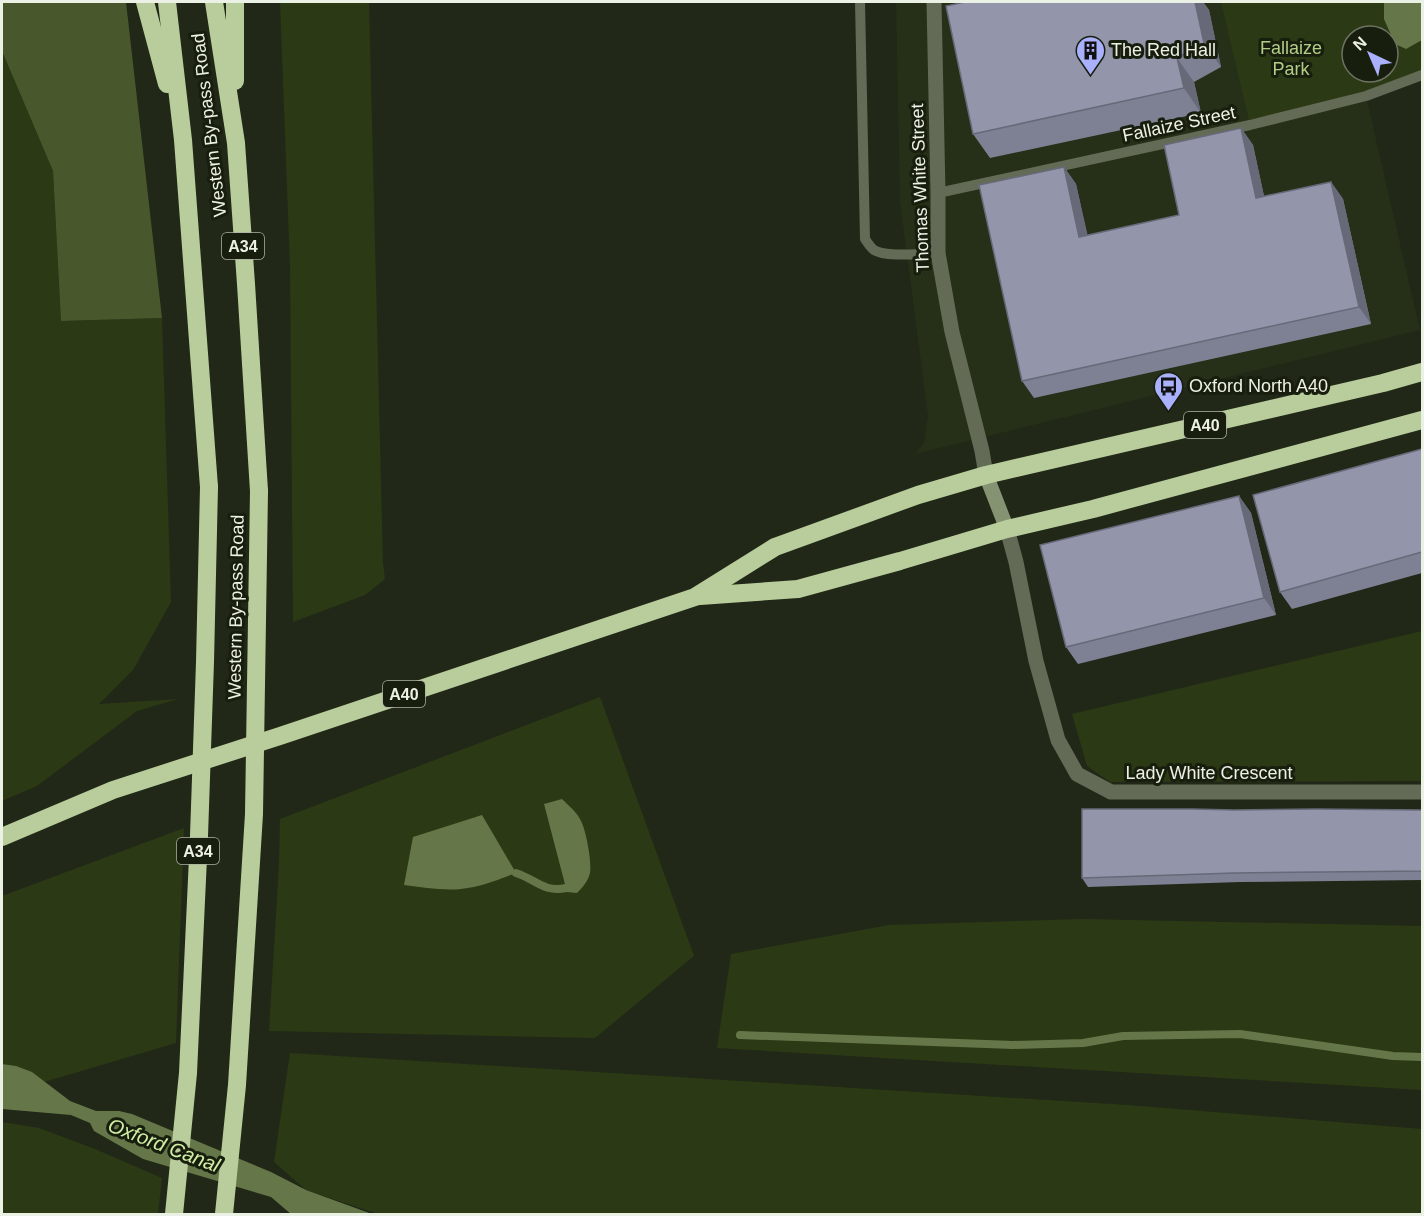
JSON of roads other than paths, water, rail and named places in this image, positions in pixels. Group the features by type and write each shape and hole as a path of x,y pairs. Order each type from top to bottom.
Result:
{"highway":[{"path":"145,2 183,140"},
{"name":"Western By-pass Road","path":"167,2 183,140 209,487 204,709 188,1073 174,1215"},
{"name":"Western By-pass Road","path":"214,2 236,142 259,491 254,814 237,1085 224,1215"},
{"path":"235,2 236,142"},
{"name":"A40","path":"2,837 112,790 695,597 775,547 918,495 986,475 1422,372"},
{"name":"A40","path":"695,597 798,589 1007,529 1093,509 1422,420"}],"street":[{"name":"Thomas White Street","path":"934,2 939,253 952,332 986,475"},
{"path":"986,475 1007,529"},
{"name":"Lady White Crescent","path":"1007,529 1036,661 1058,740 1077,774 1111,792 1422,792"}],"lane":[{"path":"860,2 865,239 877,252 939,253"},
{"name":"Fallaize Street","path":"939,194 1250,125 1366,96 1422,75"}],"water":[{"path":"1384,2 1422,2 1422,40 1406,49 1400,46 1400,24 1386,24"},
{"path":"562,799 573,809 583,825 588,847 590,873 585,884 577,893 567,892 544,804"},
{"path":"482,815 516,873 496,881 461,889 404,885 413,837"},
{"name":"Oxford Canal","path":"2,1064 32,1072 70,1101 96,1111 119,1111 132,1114 271,1172 306,1190 372,1214 291,1214 271,1197 143,1159 94,1131 90,1123 71,1115 2,1109"}],"waterway":[{"path":"516,873 552,889 566,888"},
{"path":"740,1035 1013,1045 1083,1043 1123,1036 1240,1034 1393,1056 1422,1057"}],"place":[{"name":"The Red Hall","path":"1090,76"},
{"name":"Oxford North A40","path":"1168,412"}],"park label":[{"name":"Fallaize Park","path":"1291,58"}]}
